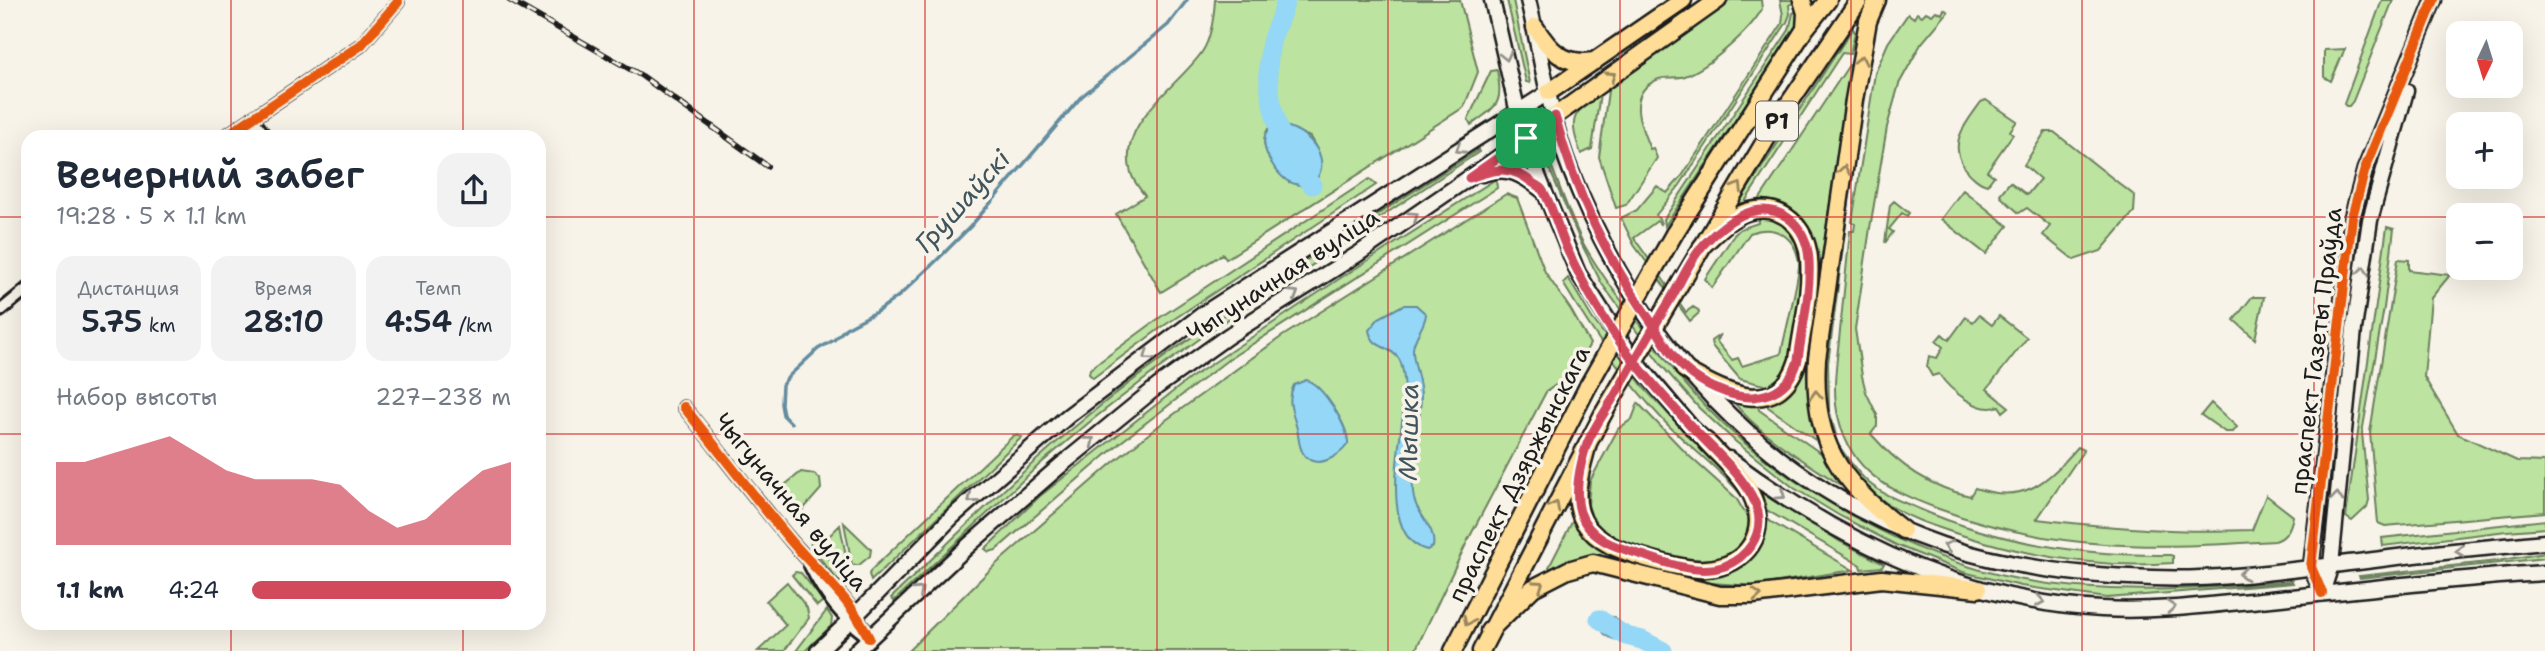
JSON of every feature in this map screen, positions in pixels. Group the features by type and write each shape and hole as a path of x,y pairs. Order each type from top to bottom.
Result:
{"main road":[{"path":"1492,0 1518,113 1543,191"},
{"path":"1528,0 1568,165 1605,249 1625,285 1684,369 1756,440 1793,468 1836,495 1903,530 1945,546 1994,559 2096,575 2168,578 2311,567 2545,542"},
{"path":"1549,92 1682,0"},
{"path":"1555,116 1718,0"},
{"path":"1802,0 1806,13 1805,29"},
{"name":"праспект Дзяржынскага","path":"1453,651 1588,386 1674,234 1805,29 1828,0"},
{"name":"праспект Дзяржынскага","path":"1481,651 1588,443 1698,252 1777,121 1859,0"},
{"path":"1877,0 1868,22 1854,100 1817,359 1816,399 1821,428 1835,460 1863,496 1903,530"},
{"name":"праспект Газеты Праўда","path":"2322,593 2311,567 2352,217 2365,169 2434,0"},
{"path":"1535,27 1551,51 1563,58 1582,62 1597,61"},
{"name":"праспект Газеты Праўда","path":"2322,593 2330,565 2354,329 2370,220 2419,39"},
{"name":"Чыгуначная вуліца","path":"818,651 952,517 1088,400 1203,314 1549,92"},
{"name":"Чыгуначная вуліца","path":"856,651 1029,492 1158,386 1228,336 1358,254 1555,116"},
{"path":"1469,178 1492,170 1514,170 1543,191"},
{"name":"Р1","path":"1543,191 1574,264 1606,321 1631,356 1749,490 1759,523 1753,543 1746,552 1723,566 1704,569 1681,567 1613,547 1593,532 1584,521 1578,500 1579,482 1588,443"},
{"path":"1684,369 1733,395 1754,397 1785,386 1795,372 1798,360 1809,267 1806,246 1799,228 1780,213 1770,210 1750,211 1726,225 1698,252"},
{"path":"1706,441 1753,476 1838,531 1898,559 1978,589"},
{"path":"1489,631 1534,588 1568,570 1593,564 1720,595 1770,594 1882,579 1978,589 2060,605 2103,609 2226,604 2545,573"}],"street":[{"path":"235,130 361,45 398,2"},
{"path":"252,118 261,130"},
{"path":"0,311 21,294"},
{"name":"Чыгуначная вуліца","path":"684,407 805,558 821,588 853,618"},
{"path":"853,618 869,638"}],"green space":[{"path":"1215,0 1460,0 1478,72 1464,107 1226,259 1223,254 1161,292 1116,214 1145,196 1131,173 1129,155 1132,138 1152,106 1202,52 1210,34","holes":["1285,126 1310,137 1319,153 1289,182 1273,165 1266,151 1264,143 1268,129"]},
{"path":"1507,0 1513,0 1530,83 1526,82"},
{"path":"1727,0 1761,0 1762,9 1738,38 1705,65 1685,76 1659,79 1642,92 1639,120 1650,149 1653,148 1657,158 1626,205 1616,208 1599,157 1608,91 1605,88"},
{"path":"1780,0 1798,0 1789,5 1787,22 1680,185 1656,215 1660,224 1657,221 1634,238 1686,312 1693,307 1698,310 1699,313 1690,321 1634,245 1621,218 1637,210 1657,186 1667,193 1682,176 1782,24"},
{"path":"2382,0 2393,0 2353,101 2346,106 2344,104"},
{"path":"1944,9 1948,12 1921,44 1899,84 1887,127 1855,329 1866,392 1877,415 1877,426 1871,434 1892,456 1915,473 1941,487 1970,496 1975,488 2008,494 2034,487 2056,471 2078,447 2084,450 2037,519 2144,529 2252,530 2266,495 2293,516 2290,528 2283,537 2275,541 2145,546 2063,540 2022,533 1936,508 1903,494 1875,477 1853,454 1839,420 1835,376 1850,231 1854,231 1855,224 1852,222 1875,73 1888,43 1908,14 1914,18 1917,13 1922,16 1926,12 1932,15 1936,11 1942,14"},
{"path":"1797,11 1797,27 1665,226 1664,219 1789,30 1793,13"},
{"path":"1853,28 1855,33 1850,54 1842,53 1746,200 1747,206 1736,207"},
{"path":"2345,49 2331,81 2324,77 2324,50"},
{"path":"1849,65 1855,66 1841,130 1813,316 1810,359 1812,416 1818,442 1768,407 1768,403 1791,390 1805,367 1816,284 1817,255 1814,242 1810,230 1798,215 1757,203"},
{"path":"1866,69 1828,363 1829,409 1836,435 1832,435 1824,402 1823,362"},
{"path":"1497,70 1497,103 1471,125 1468,119 1491,71"},
{"path":"1600,94 1592,149 1581,154 1575,133 1575,119 1583,107"},
{"path":"1986,100 2017,121 2010,131 2013,134 1987,171 1994,176 1987,185 1967,171 1958,150 1958,142 1965,126 1981,102"},
{"path":"2045,132 2054,132 2135,196 2134,212 2101,251 2074,260 2043,235 2050,226 2027,208 2019,213 2001,197 2000,194 2010,182 2027,195 2040,179 2024,165"},
{"path":"1478,150 1479,152 1367,226 1345,244 1216,327 1150,375 1039,465 894,601 891,598 1038,459 1135,379 1280,277"},
{"path":"1547,155 1573,222 1589,254 1686,385 1734,434 1770,463 1851,515 1937,555 1981,570 2023,580 2090,588 2158,590 2293,583 2107,598 2021,586 1963,572 1896,545 1840,516 1794,488 1736,442 1699,408 1663,367 1602,284 1581,243 1544,156"},
{"path":"1369,179 1376,185 1162,327 1093,378 1089,374 1090,369 1162,316"},
{"path":"1496,179 1497,188 1229,359 1121,442 996,550 989,552 985,549 1040,496 1189,379"},
{"path":"1963,190 2008,226 1986,254 1941,219"},
{"path":"1506,194 1517,198 1545,272 1590,344 1574,372 1546,392 1467,542 1415,651 908,651 995,565 1166,420 1281,337"},
{"path":"1894,201 1909,213 1907,216 1902,213 1889,229 1893,232 1885,243 1890,205"},
{"path":"1759,217 1774,218 1793,230 1804,257 1796,354 1782,382 1766,389 1764,385 1740,379 1712,346 1711,341 1721,334 1716,341 1732,360 1738,358 1742,366 1781,354 1799,268 1793,244 1775,231 1750,233 1712,288 1705,279 1734,235 1740,229 1758,223"},
{"path":"2387,227 2394,229 2384,308 2362,433 2369,500 2367,507 2352,521 2346,517"},
{"path":"2398,259 2409,260 2409,270 2446,275 2446,280 2431,298 2424,377 2458,434 2517,461 2545,462 2545,512 2385,526 2378,523 2370,432"},
{"path":"1568,278 1592,318 1645,389 1698,446 1738,482 1752,509 1733,485 1665,422 1636,389 1574,301 1563,283"},
{"path":"2252,297 2264,297 2255,339 2234,320"},
{"path":"1979,315 1992,325 1999,316 2027,338 1987,389 2009,407 2003,412 1999,406 1991,408 1974,404 1950,387 1939,374 1932,376 1927,367 1929,356 1937,358 1943,347 1936,341 1942,334 1949,340 1966,317 1973,322"},
{"path":"1731,399 1741,404 1758,405 1759,410 1819,452 1823,451 1847,484 1842,486 1783,447 1755,425"},
{"path":"1638,403 1688,455 1736,498 1746,515 1754,517 1751,538 1726,560 1688,562 1615,541 1599,532 1589,515 1590,481 1618,429 1632,419"},
{"path":"2211,403 2237,427 2233,432 2225,432 2201,415"},
{"path":"1014,435 1022,437 871,581 871,570"},
{"path":"1839,446 1874,487 1947,520 2009,539 2041,545 2105,553 2170,555 2173,556 2173,563 2119,564 2064,559 2011,549 1930,525 1893,508 1870,490 1835,448"},
{"path":"801,472 814,474 820,479 821,489 800,513 781,488"},
{"path":"1761,490 1839,541 1884,564 1882,567 1861,569 1860,565 1765,509"},
{"path":"1766,519 1853,570 1752,586 1711,583 1592,556 1551,569 1549,567 1573,520 1583,533 1721,574 1740,565 1754,554 1762,539"},
{"path":"2545,520 2545,528 2383,546 2382,538"},
{"path":"844,523 871,549 870,556 859,565 852,565"},
{"path":"840,525 848,566 825,540"},
{"path":"810,533 838,570 841,580 839,582 811,547"},
{"path":"2545,553 2545,558 2359,576 2497,561"},
{"path":"795,572 801,573 823,601 817,606 792,575"},
{"path":"787,582 807,608 809,618 784,651 758,651 786,625 766,601"},
{"path":"827,610 832,618 831,626 805,651 796,651"}],"water":[{"path":"1278,125 1301,133 1317,149 1321,169 1317,179 1307,188 1286,180 1269,160 1264,143 1265,135"},
{"path":"1403,305 1416,305 1426,314 1413,349 1421,396 1413,493 1417,507 1432,533 1433,547 1427,550 1411,541 1401,525 1397,504 1396,479 1405,390 1402,366 1391,351 1374,341 1369,330 1379,318"},
{"path":"1306,380 1327,398 1347,437 1348,444 1344,449 1322,462 1310,460 1303,453 1291,407 1294,385"},
{"path":"1600,616 1614,617 1626,628 1640,634 1642,642 1607,636 1596,623"}],"waterway":[{"name":"Грушаўскі","path":"791,423 783,415 781,404 782,385 789,376 846,328 878,311 900,295 936,261 970,227 1081,97 1168,25 1187,0"},
{"name":"Мышка","path":"1286,0 1270,47 1269,83 1276,121 1283,139 1291,156 1312,185"},
{"name":"Мышка","path":"1599,619 1626,636 1642,640 1663,651"}],"railway":[{"path":"509,0 642,76 767,166"}],"cycle path":[{"path":"2322,593 2311,567 2352,217 2365,169 2434,0"},
{"path":"235,130 361,45 398,2"},
{"path":"684,407 792,542 843,598 869,638"}],"route":[{"path":"1526,138 1469,178 1492,170 1514,170 1543,191 1578,273 1606,321 1631,356 1665,395 1692,428 1749,490 1758,513 1758,532 1746,552 1723,566 1704,569 1681,567 1613,547 1593,532 1584,521 1578,500 1579,482 1588,443 1604,415 1631,368 1658,321 1702,246 1726,225 1750,211 1770,210 1780,213 1791,219 1804,237 1809,259 1808,275 1795,372 1785,386 1761,396 1733,395 1684,369 1669,348 1625,285 1605,249 1568,165 1555,116 1526,138"}]}
